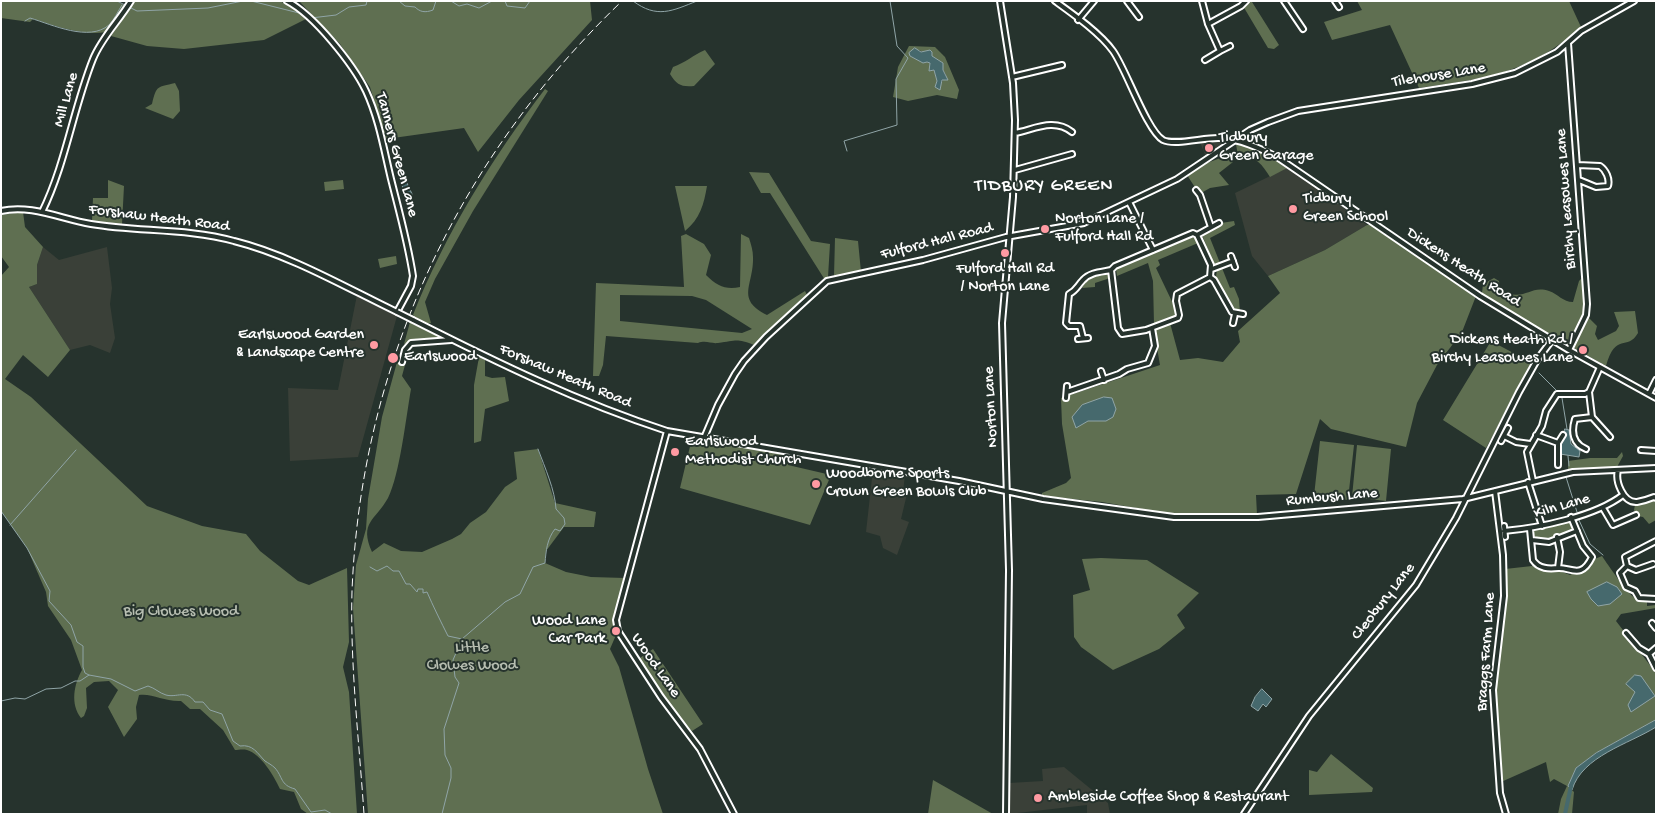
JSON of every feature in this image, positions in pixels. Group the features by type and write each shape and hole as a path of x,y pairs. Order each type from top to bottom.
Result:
{"street":[{"name":"Mill Lane","path":"42,212 60,173 94,57 106,34 122,16 131,1"},
{"name":"Tanners Green Lane","path":"287,1 306,12 358,76 367,93 377,122 412,276 411,286 397,312"},
{"name":"Norton Lane","path":"1000,1 1012,77 1015,133 1015,170 1008,237 1002,348 1008,490 1009,610 1006,814"},
{"path":"1055,1 1078,20 1094,1"},
{"path":"1127,1 1139,18"},
{"path":"1202,1 1208,24 1220,51"},
{"path":"1208,24 1241,6 1246,1"},
{"path":"1284,1 1304,29"},
{"path":"1335,1 1338,8"},
{"name":"Tilehouse Lane","path":"1234,140 1268,122 1298,111 1500,78 1530,67 1557,52 1581,31 1634,1"},
{"path":"1135,13 1139,9"},
{"name":"Dickens Heath Road","path":"1078,20 1112,50 1153,128 1164,140 1172,142 1216,138 1234,140 1257,147 1277,157 1420,256 1552,340 1656,398"},
{"name":"Birchy Leasowes Lane","path":"1568,43 1587,304 1586,315 1569,350"},
{"path":"1205,60 1230,46"},
{"path":"1012,77 1062,65"},
{"path":"1064,126 1066,120"},
{"path":"1015,133 1051,124 1064,126 1072,132"},
{"name":"Fulford Hall Road","path":"704,438 734,374 766,337 827,281 1008,237 1084,223 1177,178 1234,140"},
{"path":"1015,170 1072,154"},
{"path":"1578,165 1600,166 1606,172 1609,184 1608,186 1599,187 1579,180"},
{"path":"1196,190 1200,195 1211,227"},
{"path":"1200,195 1206,193"},
{"path":"1129,202 1152,250"},
{"name":"Forshaw Heath Road","path":"1,211 16,209 42,212 91,224 194,233 234,241 305,269 543,384 629,419 667,431 1008,490"},
{"path":"1078,339 1086,338 1080,326 1069,326 1066,323 1069,294 1079,288 1082,280 1088,276 1111,270 1115,266 1190,234 1197,235 1219,223"},
{"path":"1111,270 1119,331 1122,334 1152,328 1178,318 1177,294 1210,277 1212,269 1197,235"},
{"path":"1231,256 1235,266"},
{"path":"1212,269 1233,261"},
{"path":"1210,277 1214,280 1235,314 1233,323"},
{"path":"1235,314 1243,314"},
{"path":"1068,392 1104,380 1127,369 1148,364 1155,346 1152,328"},
{"path":"402,362 405,350 411,343 453,340"},
{"name":"Cleobury Lane","path":"1244,814 1309,716 1416,585 1456,518 1536,360 1552,340"},
{"path":"1600,367 1589,392 1592,417 1610,437"},
{"path":"1101,371 1104,380"},
{"path":"1649,394 1656,380"},
{"path":"1066,398 1067,386"},
{"path":"1542,526 1530,481 1526,456 1530,444 1542,426 1548,408 1559,394 1585,394 1589,392"},
{"path":"1586,448 1576,443 1574,422 1575,419 1592,417"},
{"path":"1501,440 1508,428"},
{"name":"Wood Lane","path":"667,431 616,620 618,631 661,697 700,749 734,814"},
{"path":"1536,435 1558,443"},
{"path":"1558,465 1556,459 1558,443 1563,435"},
{"path":"1504,436 1516,442 1530,444"},
{"path":"1642,451 1656,450"},
{"path":"1556,459 1562,460"},
{"name":"Rumbush Lane","path":"1008,490 1043,499 1174,517 1258,517 1464,499 1530,481 1573,472 1656,468"},
{"path":"1618,470 1617,474 1623,495 1638,502 1654,497"},
{"name":"Braggs Farm Lane","path":"1495,491 1503,555 1504,596 1495,667 1494,699 1500,793 1506,814"},
{"name":"Kiln Lane","path":"1505,537 1504,528 1530,529 1542,526 1603,508 1623,495"},
{"path":"1603,508 1607,523 1616,525 1636,515"},
{"path":"1530,529 1535,564 1552,570 1558,568 1574,572 1582,569 1591,560 1591,555 1583,546 1572,517"},
{"path":"1532,540 1549,542 1557,537 1577,531"},
{"path":"1557,537 1560,552 1558,568"},
{"path":"1627,566 1625,559 1628,554 1656,541"},
{"path":"1627,566 1636,570 1653,564"},
{"path":"1627,566 1620,573 1626,587 1635,591 1640,599 1656,599"},
{"path":"1652,622 1656,628"},
{"path":"1626,633 1638,648 1649,654 1656,668"},
{"path":"1649,654 1656,648"}],"shaded area":[{"path":"1224,141 1225,144 1206,157 1200,142"},
{"name":"Tidbury Green School","path":"1289,167 1367,225 1325,250 1268,276 1252,256 1235,193"},
{"path":"43,247 59,260 107,247 112,288 110,304 115,338 110,353 90,345 70,350 29,287 37,284 37,265"},
{"path":"357,295 397,316 358,457 290,461 288,388 338,390"},
{"path":"873,469 905,474 903,493 907,494 901,519 909,522 897,555 883,548 880,536 866,532"},
{"path":"1064,767 1108,803 1110,814 1087,814 1087,805 1009,814 1009,783 1043,781 1042,769"}],"green space":[{"path":"1,1 117,1 125,6 106,32 88,33 69,30 33,19 30,22 1,18"},
{"path":"134,1 280,1 303,14 306,19 264,40 184,49 147,46 111,36"},
{"path":"299,1 590,1 592,20 519,100 478,152 464,128 386,139 370,87 340,44"},
{"path":"1249,1 1252,2 1279,45 1274,49 1268,48 1243,6"},
{"path":"1357,1 1569,1 1581,27 1562,43 1543,55 1506,71 1466,81 1419,88 1390,25 1332,40 1324,22 1362,10"},
{"path":"909,46 935,47 945,57 959,90 957,99 937,95 908,101 893,97 898,67","holes":["919,50 943,63 943,70 946,75 939,87 934,69 929,68 930,63 910,56"]},
{"path":"705,50 715,64 694,86 683,86 677,83 670,74 673,67"},
{"path":"175,83 179,91 180,111 173,119 145,108 152,104 155,93 159,88"},
{"path":"545,89 548,91 473,211 435,279 425,302 431,323 425,324 413,315 440,255 488,169"},
{"path":"1236,144 1251,147 1289,167 1270,177 1264,168 1253,158 1238,156"},
{"path":"1231,154 1233,162 1219,173 1229,185 1210,188 1203,192 1196,189 1187,175 1207,163"},
{"path":"749,172 769,173 811,241 830,244 828,277 825,280 770,193 761,193"},
{"path":"108,180 124,186 122,224 92,221 93,198 108,198"},
{"path":"343,180 344,189 325,191 324,182"},
{"path":"675,186 707,186 701,211 685,231"},
{"name":"Big Clowes Wood","path":"23,212 25,227 43,247 37,265 37,284 29,287 70,350 48,377 23,355 5,379 31,397 147,506 202,526 246,534 260,551 298,581 309,585 347,568 349,642 343,667 349,692 357,814 308,814 301,809 294,792 280,789 271,772 257,756 247,750 235,750 223,730 200,709 190,709 181,701 139,695 136,707 137,719 124,737 108,707 118,690 109,681 94,682 86,688 87,708 84,716 81,718 75,707 74,694 82,670 71,640 48,606 46,592 27,548 1,511 1,276 9,267 1,256 1,215"},
{"path":"1234,221 1235,225 1210,238 1230,288 1234,287 1239,299 1240,313 1234,311 1230,301 1216,280 1217,271 1202,235 1221,223"},
{"path":"1374,224 1476,296 1462,332 1437,365 1417,403 1406,447 1331,429 1320,419 1296,494 1256,495 1257,515 1176,515 1102,502 1042,496 1042,493 1066,483 1071,478 1062,424 1061,398 1160,365 1154,331 1170,323 1180,360 1198,358 1223,362 1240,342 1238,331 1280,293 1268,276 1325,250 1367,225"},
{"path":"686,234 704,244 711,255 706,275 714,282 730,288 740,287 741,234 749,238 752,248 753,267 748,290 749,297 751,303 757,309 767,315 805,291 807,295 754,345 739,341 698,343 606,336 603,365 599,376 593,376 596,283 684,287 681,236","holes":["620,295 692,296 706,300 752,329 742,333 620,321"]},
{"path":"1192,237 1196,238 1198,243 1158,260 1160,265 1156,268 1177,312 1176,316 1154,324 1153,281 1148,263 1117,276 1116,269"},
{"path":"835,238 858,241 861,272 834,276"},
{"path":"396,256 397,264 380,268 378,259"},
{"path":"1109,272 1110,278 1095,283 1095,287 1082,288 1086,281 1097,275"},
{"path":"1583,277 1585,312 1570,345 1534,326 1482,293 1483,284 1494,278 1499,281 1500,289 1508,293 1515,295 1542,290 1552,292 1566,301 1573,302 1579,281"},
{"path":"1635,311 1638,333 1630,341 1618,345 1614,349 1606,366 1574,348 1588,317 1597,326 1595,334 1598,340 1616,331 1619,326 1614,312"},
{"path":"410,322 443,338 415,339 404,344"},
{"path":"1491,341 1532,363 1486,448 1443,420"},
{"path":"479,357 485,360 485,376 492,378 505,377 509,401 485,409 481,441 474,443 474,385"},
{"name":"Little Clowes Wood","path":"397,362 405,365 402,376 411,389 399,460 392,488 388,498 370,522 368,528 368,542 372,552 384,543 401,551 422,552 461,534 470,523 486,512 505,487 517,479 514,452 538,449 555,503 596,512 594,527 564,527 546,551 545,563 566,572 591,577 625,578 614,620 616,635 610,649 619,667 663,814 368,814 353,608 356,565 366,529 368,499 382,417"},
{"path":"692,438 790,455 788,465 831,475 810,525 680,488"},
{"path":"1320,441 1354,445 1348,500 1314,496"},
{"path":"1357,445 1391,449 1386,501 1352,497"},
{"path":"1622,452 1623,456 1617,467 1568,470 1568,461 1590,458 1617,458"},
{"path":"1655,499 1656,520 1649,524 1643,517 1637,516 1634,510 1635,505"},
{"path":"1567,521 1571,523 1572,531 1555,535 1547,541 1533,537 1532,531"},
{"path":"1602,556 1618,579 1636,599 1647,601 1647,606 1656,605 1656,608 1621,614 1616,621 1656,673 1656,720 1596,753 1576,768 1568,786 1574,792 1572,814 1558,814 1561,799 1567,786 1554,779 1550,782 1546,762 1501,782 1496,689 1507,586 1505,569 1532,566 1550,571 1560,571 1570,575 1590,561"},
{"path":"1082,559 1147,560 1199,593 1177,615 1185,628 1159,649 1113,670 1081,647 1074,637 1073,595 1090,590"},
{"path":"653,649 703,724 692,731 680,719 637,660"},
{"path":"1331,754 1373,788 1372,792 1309,795 1309,770 1317,772"},
{"path":"933,780 993,814 928,814"}],"water":[{"path":"915,48 921,52 930,50 932,56 943,63 943,70 948,80 942,80 940,90 935,87 937,81 934,70 929,71 930,63 923,63 910,56 909,53"},
{"path":"407,183 412,194 413,206 405,196 402,185"},
{"path":"1104,397 1112,398 1116,409 1113,417 1106,421 1088,421 1076,428 1072,417 1082,405"},
{"path":"1565,429 1569,430 1571,444 1580,451 1579,457 1560,454"},
{"path":"1607,582 1617,587 1622,594 1610,604 1598,606 1587,592"},
{"path":"1635,675 1641,676 1655,696 1631,712 1628,705 1635,692 1626,684"},
{"path":"1262,689 1272,699 1266,707 1263,704 1258,711 1251,706 1255,697"},
{"path":"1656,720 1656,727 1608,752 1586,768 1577,778 1572,790 1568,786 1576,768 1596,753"}],"waterway":[{"path":"117,1 137,11 208,8 243,1"},
{"path":"251,1 299,13 307,18"},
{"path":"311,18 336,15 349,7 366,5 367,1"},
{"path":"399,1 405,6 415,7 425,12 433,10 436,1"},
{"path":"451,1 459,6 467,4 479,8 492,1"},
{"path":"505,1 507,6 525,8 530,1"},
{"path":"633,1 642,7 657,12 680,8 697,1"},
{"path":"847,151 844,141 897,125 896,79 908,58 897,46 890,1"},
{"path":"25,21 30,18 71,31 91,32 101,30 109,25 122,5"},
{"path":"1539,373 1558,392"},
{"path":"1562,398 1567,429"},
{"path":"442,814 451,778 451,768 445,755 444,729 459,683 455,677 453,660 462,639 505,602 520,594 533,567 545,563 547,545 552,533 555,529 560,531 565,524 564,518 556,509 552,487 538,449"},
{"path":"10,525 76,450"},
{"path":"1568,456 1569,466"},
{"path":"1566,477 1577,512"},
{"path":"1,511 27,548 50,591 49,601 71,625 77,642 83,646 83,667 85,673 89,675"},
{"path":"1578,518 1590,544 1603,555"},
{"path":"370,567 377,571 387,566 393,571 399,571 406,584 410,584 417,592 418,589 423,589 423,593 427,592 448,636 462,639"},
{"path":"1,701 15,698 25,699 46,689 61,688 75,681 80,681 89,675 111,679 135,691 148,686 166,695 188,696 195,702 203,702 210,710 222,714 233,741 240,746 252,748 274,767 284,783 295,789 311,812 325,810 332,814"},
{"path":"1565,814 1571,786"}],"railway":[{"path":"364,814 354,675 352,591 359,507 375,425 398,346 429,270 467,197 512,128 564,62 622,1"}],"place":[{"name":"Tidbury Green Garage","path":"1209,148"},
{"name":"Tidbury Green School","path":"1293,209"},
{"name":"Norton Lane / Fulford Hall Rd","path":"1045,229"},
{"name":"Fulford Hall Rd / Norton Lane","path":"1005,253"},
{"name":"Earlswood Garden & Landscape Centre","path":"374,345"},
{"name":"Dickens Heath Rd / Birchy Leasowes Lane","path":"1583,350"},
{"name":"Earlswood","path":"393,358"},
{"name":"Earlswood Methodist Church","path":"675,452"},
{"name":"Woodborne Sports Crown Green Bowls Club","path":"816,484"},
{"name":"Wood Lane Car Park","path":"616,631"},
{"name":"Ambleside Coffee Shop & Restaurant","path":"1038,798"}],"district":[{"name":"TIDBURY GREEN","path":"1044,187"}]}
